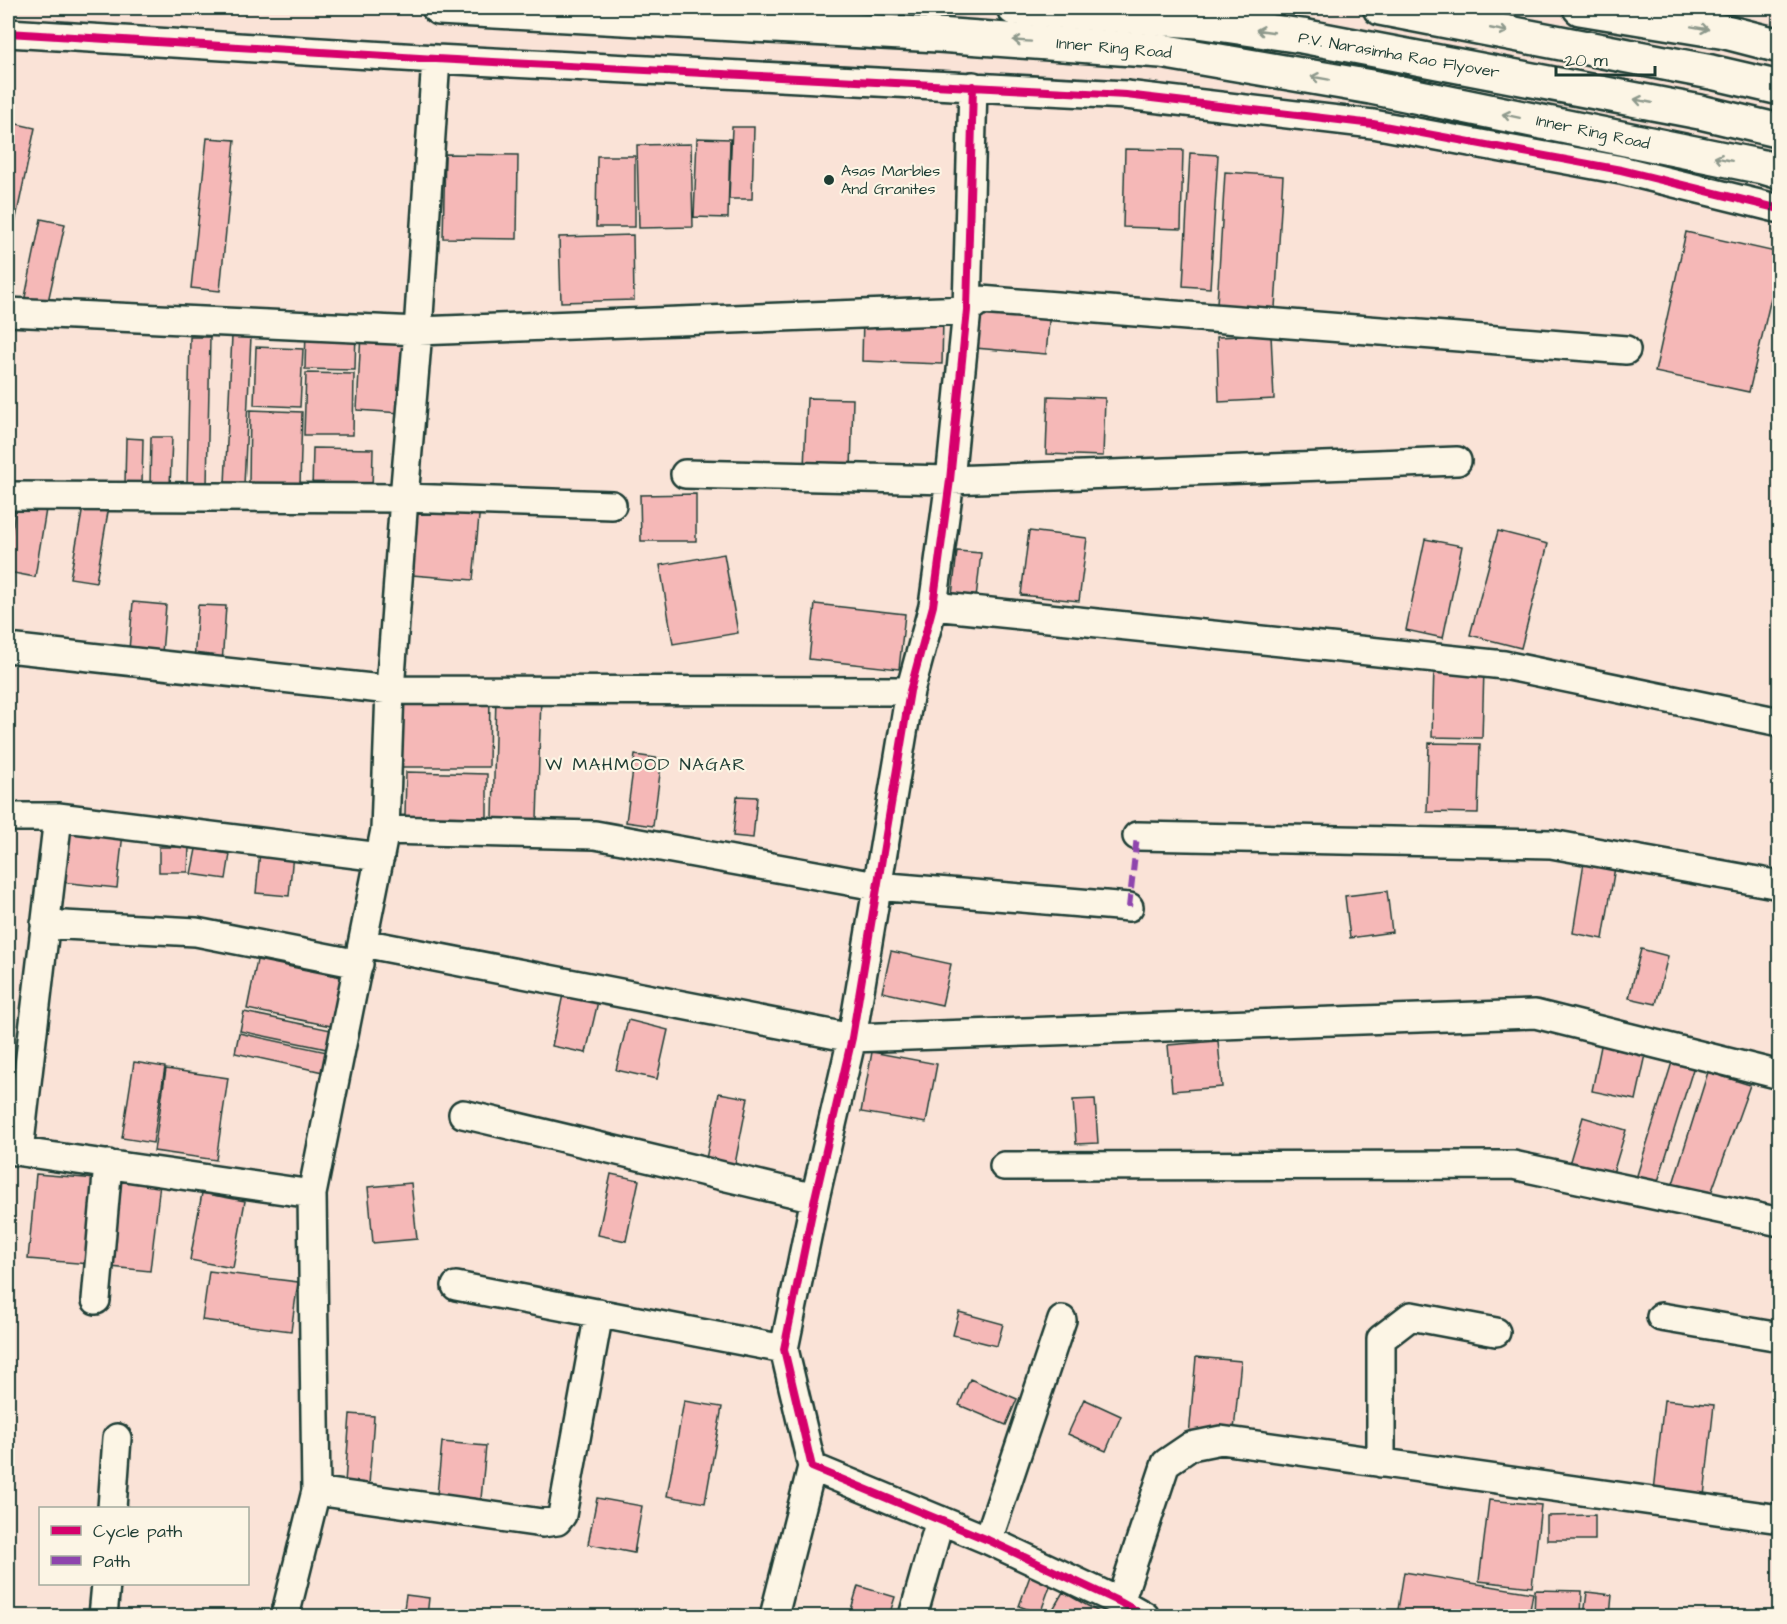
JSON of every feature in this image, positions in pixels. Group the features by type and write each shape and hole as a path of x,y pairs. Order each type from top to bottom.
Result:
{"main road":[{"name":"Inner Ring Road","path":"439,8 926,34 1161,51 1371,87 1779,172"},
{"name":"P.V. Narasimha Rao Flyover","path":"1014,8 1197,21 1302,36 1689,110 1779,131"},
{"path":"1380,8 1699,70 1779,88"},
{"path":"1580,8 1726,32 1779,46"}],"street":[{"path":"8,33 1126,95 1372,124 1621,170 1779,209"},
{"path":"285,1617 316,1491 312,1194 385,830 390,690 418,331 436,58"},
{"path":"774,1617 812,1467 784,1349 814,1198 852,1038 910,691 933,606 950,480 967,310 973,86"},
{"path":"8,312 418,331 967,310 980,300 1626,350"},
{"path":"685,474 950,480 1457,461"},
{"path":"8,496 404,498 612,505"},
{"path":"933,606 1504,665 1779,722"},
{"path":"8,648 390,690 910,691"},
{"path":"8,817 58,817 380,857"},
{"path":"58,817 13,1150 312,1194"},
{"path":"385,830 595,835 876,886 1129,907"},
{"path":"1137,836 1551,844 1779,885"},
{"path":"45,924 196,932 361,953 852,1038 1535,1014 1779,1075"},
{"path":"463,1114 814,1198"},
{"path":"96,1300 108,1164"},
{"path":"1004,1166 1514,1165 1779,1222"},
{"path":"456,1286 784,1349"},
{"path":"316,1491 542,1523 557,1521 562,1515 599,1313"},
{"path":"1380,1463 1381,1340 1411,1316 1496,1332"},
{"path":"1660,1317 1779,1337"},
{"path":"988,1540 1062,1320"},
{"path":"112,1507 117,1438"},
{"path":"1119,1602 1166,1463 1191,1446 1221,1440 1779,1519"},
{"path":"812,1467 988,1540 1119,1602 1145,1617"},
{"path":"913,1617 940,1520"},
{"path":"103,1617 106,1585"}],"building":[{"path":"8,122 35,128 12,237 8,236"},
{"path":"732,127 754,127 752,199 729,199"},
{"path":"207,138 235,140 220,291 191,288"},
{"path":"697,138 730,139 728,218 694,217"},
{"path":"691,144 693,227 639,228 637,145"},
{"path":"1125,149 1183,150 1181,229 1123,227"},
{"path":"1190,153 1218,155 1210,288 1183,286"},
{"path":"445,154 518,155 517,239 443,238"},
{"path":"597,156 635,156 635,227 596,227"},
{"path":"1225,172 1283,176 1275,308 1217,304"},
{"path":"41,219 65,224 46,311 23,307"},
{"path":"1686,232 1780,253 1780,300 1771,298 1749,392 1655,372"},
{"path":"633,235 634,300 561,302 559,237"},
{"path":"979,306 1050,311 1046,354 975,348"},
{"path":"863,317 943,319 942,364 862,361"},
{"path":"306,328 356,329 355,370 305,369"},
{"path":"361,333 405,336 401,413 357,410"},
{"path":"1271,335 1274,399 1219,402 1217,337"},
{"path":"232,336 251,336 244,485 225,484"},
{"path":"190,337 210,337 207,486 187,485"},
{"path":"256,347 303,349 300,407 254,405"},
{"path":"306,373 354,374 353,435 304,435"},
{"path":"1048,396 1105,398 1103,456 1046,454"},
{"path":"807,398 853,399 851,470 804,468"},
{"path":"250,410 302,412 300,486 249,484"},
{"path":"151,437 172,437 170,486 150,486"},
{"path":"126,438 143,439 142,485 125,484"},
{"path":"313,448 373,449 372,493 312,492"},
{"path":"696,494 696,541 641,541 640,495"},
{"path":"17,498 47,503 35,577 8,572 8,556"},
{"path":"418,500 480,506 473,580 412,575"},
{"path":"83,507 108,512 96,582 70,578"},
{"path":"1029,531 1087,538 1079,601 1021,595"},
{"path":"1498,531 1548,544 1521,648 1470,635"},
{"path":"1425,539 1462,546 1443,638 1406,630"},
{"path":"957,551 981,553 976,598 952,596"},
{"path":"724,554 738,633 673,644 660,565"},
{"path":"133,602 166,605 162,653 129,650"},
{"path":"815,604 905,614 899,669 809,659"},
{"path":"198,605 226,606 222,664 194,662"},
{"path":"1434,667 1484,669 1482,738 1432,737"},
{"path":"401,692 490,692 489,767 401,767"},
{"path":"496,696 541,697 537,819 493,818"},
{"path":"1429,743 1480,744 1478,813 1427,812"},
{"path":"635,755 662,759 653,826 626,822"},
{"path":"406,772 487,774 487,817 405,816"},
{"path":"737,796 757,797 753,838 733,836"},
{"path":"67,828 123,833 117,888 61,882"},
{"path":"159,847 189,847 188,872 159,872"},
{"path":"196,849 230,854 226,879 191,874"},
{"path":"260,851 293,854 289,896 256,893"},
{"path":"1584,862 1615,867 1603,939 1573,933"},
{"path":"1387,891 1392,932 1350,938 1345,896"},
{"path":"1641,949 1668,956 1656,1004 1629,998"},
{"path":"891,951 951,964 942,1005 882,992"},
{"path":"257,960 341,977 331,1026 247,1009"},
{"path":"565,985 600,993 586,1053 552,1046"},
{"path":"244,1012 331,1030 327,1049 240,1031"},
{"path":"628,1020 668,1030 657,1079 616,1070"},
{"path":"239,1033 327,1052 323,1072 235,1053"},
{"path":"1218,1041 1222,1087 1172,1091 1168,1045"},
{"path":"1602,1041 1647,1050 1636,1100 1592,1091"},
{"path":"872,1052 937,1064 926,1123 861,1112"},
{"path":"1673,1059 1694,1066 1655,1191 1634,1185"},
{"path":"134,1062 165,1067 153,1143 122,1138"},
{"path":"166,1069 228,1078 216,1160 154,1151"},
{"path":"1708,1072 1750,1085 1710,1196 1672,1187"},
{"path":"719,1093 748,1098 735,1164 706,1159"},
{"path":"1095,1099 1098,1143 1076,1144 1073,1100"},
{"path":"1583,1117 1626,1130 1610,1183 1567,1171"},
{"path":"112,1169 161,1174 150,1271 101,1266"},
{"path":"36,1174 97,1179 90,1264 28,1259"},
{"path":"611,1174 639,1180 626,1241 598,1235"},
{"path":"411,1183 417,1239 373,1243 368,1187"},
{"path":"202,1193 245,1201 233,1268 190,1260"},
{"path":"209,1271 298,1282 291,1331 202,1320"},
{"path":"959,1312 1003,1324 997,1346 953,1335"},
{"path":"1196,1357 1241,1361 1233,1440 1189,1436"},
{"path":"970,1379 1017,1399 1006,1425 959,1405"},
{"path":"1084,1399 1121,1416 1106,1451 1068,1434"},
{"path":"1664,1400 1714,1405 1704,1496 1654,1491"},
{"path":"684,1401 722,1407 705,1503 667,1496"},
{"path":"350,1414 374,1416 369,1485 345,1483"},
{"path":"442,1442 486,1446 481,1499 437,1495"},
{"path":"597,1498 642,1506 634,1553 588,1544"},
{"path":"1489,1500 1541,1505 1532,1587 1479,1581"},
{"path":"1595,1515 1595,1540 1547,1540 1547,1516"},
{"path":"1404,1572 1533,1593 1529,1616 1397,1616"},
{"path":"1030,1576 1051,1583 1040,1614 1019,1606"},
{"path":"858,1586 895,1597 889,1616 849,1616"},
{"path":"1535,1590 1582,1591 1581,1616 1534,1616"},
{"path":"1063,1592 1106,1616 1049,1616"},
{"path":"1587,1592 1612,1595 1610,1616 1584,1616"},
{"path":"406,1595 429,1598 427,1616 403,1616"}],"marked path":[{"path":"1129,907 1137,836"}],"cycle path":[{"path":"8,33 436,59 1126,95 1373,124 1621,170 1780,209"},
{"path":"973,86 967,310 950,480 933,606 910,691 852,1038 815,1198 784,1349 812,1467 988,1540 1145,1616"}],"place":[{"name":"Asas Marbles And Granites","path":"829,180"}],"district":[{"name":"W MAHMOOD NAGAR","path":"646,764"}]}
